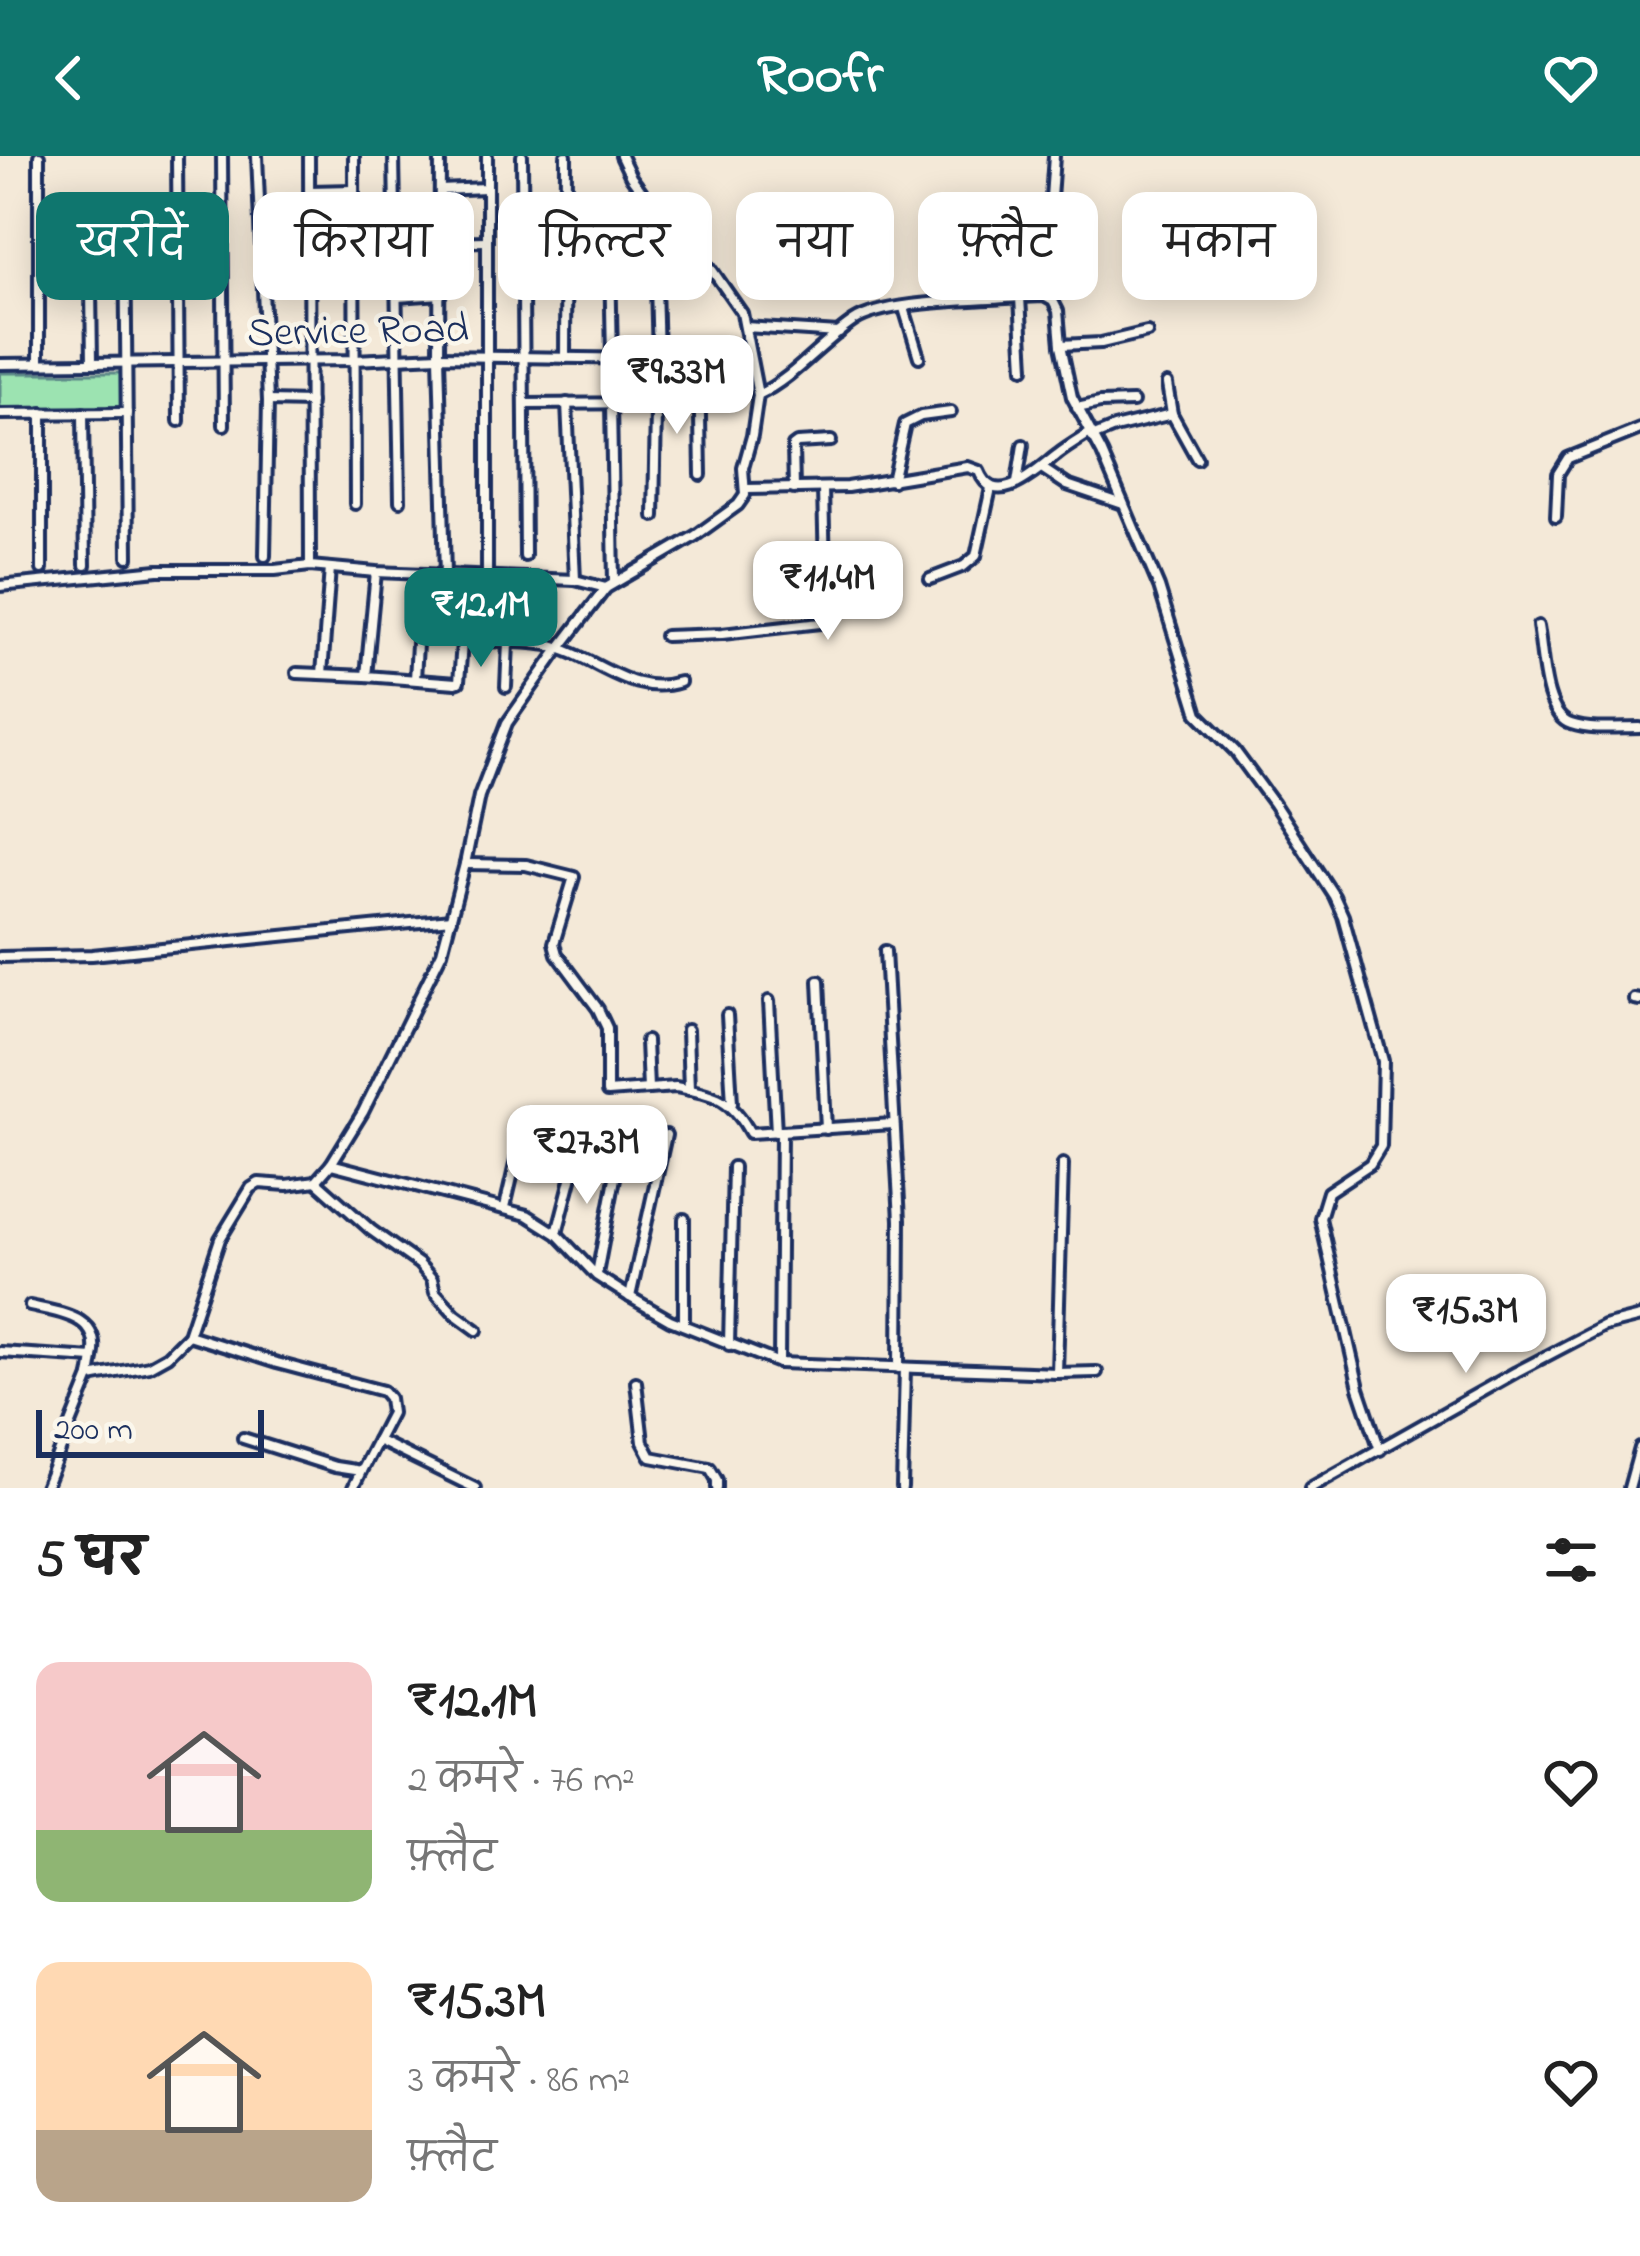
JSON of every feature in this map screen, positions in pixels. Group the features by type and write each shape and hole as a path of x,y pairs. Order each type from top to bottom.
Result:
{"street":[{"path":"38,192 39,156"},
{"path":"177,156 178,192"},
{"path":"222,156 224,425"},
{"path":"257,156 268,401 266,556"},
{"path":"309,156 310,191 354,190 354,156"},
{"path":"394,156 395,192"},
{"path":"440,156 440,190 486,188"},
{"path":"487,156 488,577"},
{"path":"522,156 526,556"},
{"path":"566,156 566,358"},
{"path":"90,1377 149,1366 188,1335 220,1239 251,1187 316,1181 331,1164 363,1112 442,952 478,796 500,736 559,649 610,586 710,526 738,505 747,489 742,468 758,395 742,313 710,267 653,207 621,156"},
{"path":"1051,192 1054,156"},
{"path":"474,241 486,241"},
{"path":"39,300 39,363"},
{"path":"91,300 92,363"},
{"path":"126,300 128,557"},
{"path":"179,300 179,421"},
{"path":"310,300 310,566"},
{"path":"354,300 355,504"},
{"path":"397,300 400,501"},
{"path":"441,300 445,575"},
{"path":"611,300 612,358"},
{"path":"654,516 656,300"},
{"path":"758,395 871,313 988,300"},
{"path":"1020,300 1024,368"},
{"path":"1051,300 1058,311 1077,408 1102,453 1159,587 1198,714 1235,751 1334,896 1366,998 1383,1061 1381,1146 1370,1164 1328,1192 1321,1218 1359,1388 1380,1450"},
{"path":"904,308 919,357"},
{"path":"746,327 839,333"},
{"path":"1061,345 1101,343 1147,332"},
{"name":"Service Road","path":"0,364 439,356 716,360"},
{"path":"699,359 701,475"},
{"path":"1167,384 1172,415 1197,459"},
{"path":"268,401 310,402"},
{"path":"1077,408 1133,402"},
{"path":"610,586 611,403"},
{"path":"524,404 656,403"},
{"path":"567,404 575,580"},
{"path":"892,481 905,424 920,416 951,412"},
{"path":"42,413 42,569"},
{"path":"83,413 85,565"},
{"path":"0,414 127,413"},
{"path":"747,489 824,488 968,467 979,471 991,488 1016,485 1091,435 1172,415"},
{"path":"1556,517 1558,474 1568,458 1640,429"},
{"path":"794,489 793,446 831,441"},
{"path":"1016,485 1024,445"},
{"path":"1042,469 1067,485 1123,504"},
{"path":"665,637 820,623 826,610 824,488"},
{"path":"930,579 976,556 991,488"},
{"path":"0,586 158,570 275,571 310,566 575,580 610,586"},
{"path":"322,674 330,568"},
{"path":"366,676 376,572"},
{"path":"415,680 421,574"},
{"path":"297,673 459,682 467,577"},
{"path":"1538,626 1550,696 1559,717 1570,724 1640,728"},
{"path":"461,641 544,645 635,684 654,687 680,682"},
{"path":"506,687 508,643"},
{"path":"465,864 526,865 574,878 554,943 607,1028 607,1092 676,1087 732,1104"},
{"path":"0,957 92,955 451,919"},
{"path":"885,951 900,1220 902,1488"},
{"path":"819,981 826,1129"},
{"path":"769,1001 778,1131 779,1363"},
{"path":"728,1015 732,1104 750,1133 893,1124"},
{"path":"687,1030 689,1090"},
{"path":"646,1041 648,1089"},
{"path":"506,1207 527,1113 579,1124 581,1141 557,1234"},
{"path":"581,1141 621,1146 666,1135 630,1297"},
{"path":"597,1276 621,1146"},
{"path":"331,1164 527,1215 557,1234 597,1276 630,1297 729,1345 779,1363 1097,1372"},
{"path":"1057,1373 1063,1164"},
{"path":"729,1345 733,1167"},
{"path":"316,1181 370,1230 419,1264 433,1280 435,1292 477,1330"},
{"path":"684,1219 684,1325"},
{"path":"30,1306 64,1313 92,1330 96,1338 90,1377 45,1488"},
{"path":"1310,1488 1604,1326 1640,1317"},
{"path":"188,1335 382,1391 392,1413 353,1488"},
{"path":"0,1352 93,1358"},
{"path":"636,1382 643,1442 652,1457 710,1468 717,1488"},
{"path":"243,1438 361,1471"},
{"path":"377,1440 476,1488"},
{"path":"1629,1488 1640,1448"}],"green space":[{"path":"0,373 124,373 124,408 0,408"}]}
